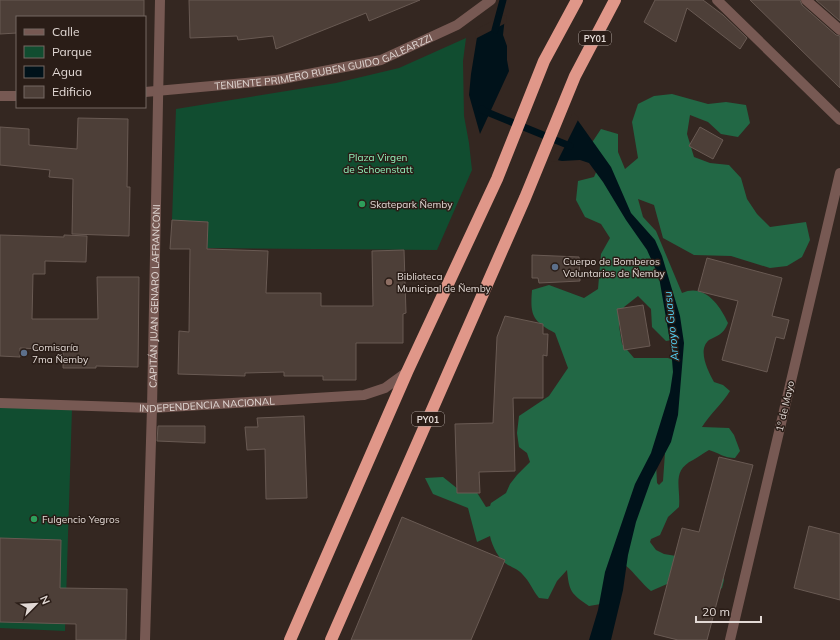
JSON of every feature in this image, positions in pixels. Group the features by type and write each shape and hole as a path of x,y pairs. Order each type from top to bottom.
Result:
{"highway":[{"path":"290,640 407,372 497,179 544,61 577,0"},
{"name":"PY01","path":"331,640 525,198 575,76 615,0"}],"street":[{"name":"CAPITÁN JUAN GENARO LAFRANCONI","path":"145,640 152,408 160,0"},
{"name":"TENIENTE PRIMERO RUBEN GUIDO GALEARZZI","path":"146,92 277,80 381,60 457,25 491,0"},
{"path":"717,0 840,120"},
{"path":"806,0 840,30"},
{"path":"0,96 16,96"},
{"name":"1º de Mayo","path":"730,640 840,173"},
{"name":"INDEPENDENCIA NACIONAL","path":"0,403 152,408 364,395 385,388 407,372"}],"green space":[{"name":"Plaza Virgen de Schoenstatt","path":"466,38 463,61 464,116 472,170 437,250 207,248 208,222 172,220 176,109 336,83 399,68"},
{"path":"672,94 708,104 726,102 746,105 750,123 738,137 721,134 708,122 690,115 687,134 694,157 710,163 729,165 741,178 747,199 757,214 770,227 806,222 810,240 802,257 787,266 770,268 731,256 694,255 663,238 654,205 638,199 643,217 656,231 682,293 697,291 704,293 721,309 728,323 721,333 709,340 706,344 704,355 707,367 714,382 723,385 730,391 702,427 729,428 734,435 740,451 735,458 731,458 709,450 686,464 679,474 678,480 679,507 668,517 660,535 651,539 650,542 656,550 664,554 682,557 721,571 724,580 722,588 715,593 670,574 667,584 651,591 625,565 607,603 589,606 578,598 572,591 567,570 557,581 548,599 539,598 521,573 505,563 499,556 492,544 490,536 477,542 468,508 433,494 425,478 443,477 458,489 476,491 486,507 490,506 491,503 506,493 510,484 530,462 527,453 519,447 517,433 519,416 549,396 568,368 555,333 541,325 534,316 532,311 532,290 549,285 584,298 598,289 601,254 610,238 601,224 585,217 576,200 578,181 594,177 601,161 591,144 601,129 618,134 618,152 625,169 638,158 632,122 638,104 654,96","holes":["638,296 651,309 652,327 666,341 678,339 681,363 668,358 634,358 622,344 619,326 624,307","665,453 663,481 659,485 657,483 656,463"]},
{"name":"Fulgencio Yegros","path":"0,405 72,409 65,631 0,628"}],"water":[{"path":"505,17 503,35 507,46 509,71 480,134 469,95 478,31"},
{"path":"574,115 611,167 631,213 655,240 662,256 680,316 684,343 678,415 671,442 651,480 636,522 628,555 623,590 611,640 589,640 598,610 605,572 635,484 651,453 670,392 673,372 671,347 659,277 647,250 589,163 580,160 562,161 552,159"}],"pier":[{"path":"504,15 507,16 506,23 475,39 477,29"},
{"path":"574,113 579,118 557,162 551,161 551,158 572,114"}],"building":[{"path":"0,0 144,0 144,16 16,16 16,33 0,34"},
{"path":"189,0 420,0 369,21 366,13 276,49 273,36 238,40 237,36 190,38"},
{"path":"655,0 703,0 723,15 747,38 740,49 687,8 676,42 644,22"},
{"path":"750,0 800,0 802,5 836,35 840,36 840,88"},
{"path":"816,0 840,0 840,21"},
{"path":"78,118 128,119 127,187 130,187 129,236 72,234 73,179 49,177 50,170 0,165 0,127 29,129 29,145 77,149"},
{"path":"700,127 723,140 713,159 689,146"},
{"path":"172,220 208,222 207,249 268,251 266,293 321,293 321,306 373,306 372,251 404,250 406,313 403,314 403,343 356,343 356,380 323,380 323,376 284,376 284,372 245,373 245,376 178,374 179,331 189,332 190,249 170,249"},
{"path":"0,235 64,237 64,235 87,236 86,262 45,261 45,274 33,274 32,319 98,319 97,277 139,277 138,367 96,366 96,368 63,368 63,350 20,348 20,357 0,356"},
{"name":"Cuerpo de Bomberos Voluntarios de Ñemby","path":"532,255 579,257 580,281 539,283 538,278 532,278"},
{"path":"707,258 782,278 772,316 789,320 784,339 776,337 767,372 722,360 738,301 698,291"},
{"path":"643,305 650,346 624,350 617,309"},
{"path":"505,316 543,324 543,334 548,334 547,356 543,355 543,398 513,398 515,471 479,472 480,493 457,493 455,424 493,423 497,337"},
{"path":"304,416 307,498 266,499 265,449 247,450 245,427 258,427 257,418"},
{"path":"158,426 205,426 205,443 157,441"},
{"path":"719,457 753,465 707,640 678,640 654,634 682,528 699,532"},
{"path":"402,517 505,560 471,640 351,640"},
{"path":"809,526 840,534 840,600 794,588"},
{"path":"0,538 61,540 60,588 127,589 126,640 76,640 76,624 0,622"}],"waterway":[{"name":"Arroyo Guasu","path":"495,30 503,0"},
{"name":"Arroyo Guasu","path":"482,109 570,146"}],"place":[{"name":"Skatepark Ñemby","path":"362,204"},
{"name":"Cuerpo de Bomberos Voluntarios de Ñemby","path":"555,267"},
{"name":"Biblioteca Municipal de Ñemby","path":"389,282"},
{"name":"Comisaría 7ma Ñemby","path":"24,353"},
{"name":"Fulgencio Yegros","path":"34,519"}]}
